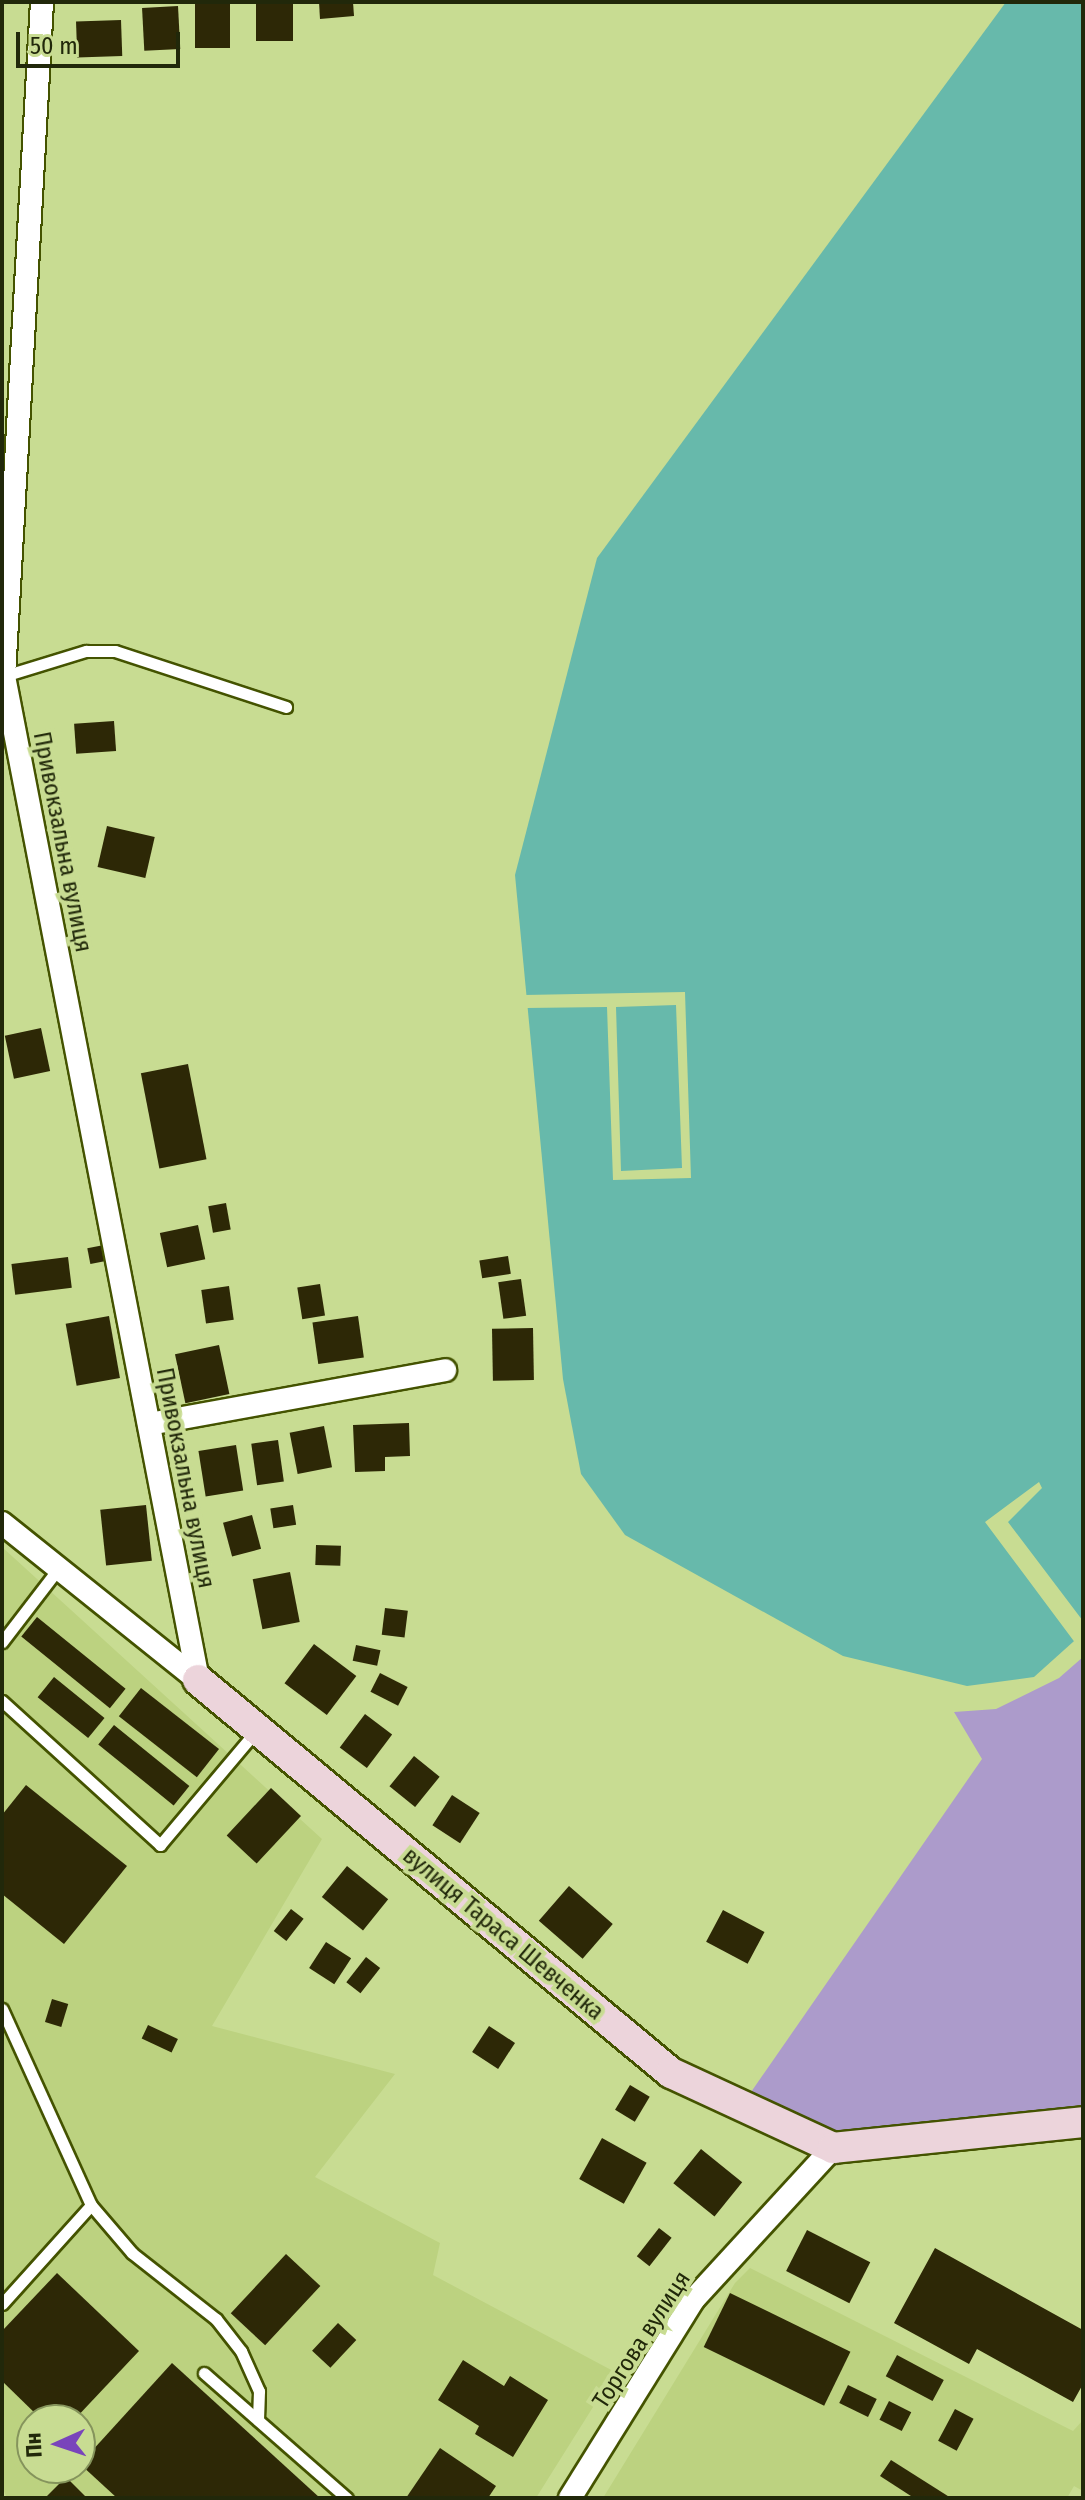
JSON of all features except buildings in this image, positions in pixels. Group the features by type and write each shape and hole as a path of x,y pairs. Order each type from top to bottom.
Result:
{"street":[{"name":"Привокзальна вулиця","path":"42,2 4,676 198,1680"},
{"path":"149,1424 445,1370"},
{"name":"вулиця Тараса Шевченка","path":"2,1523 198,1680 671,2073 833,2148"},
{"path":"833,2148 1083,2122"},
{"name":"Торгова вулиця","path":"570,2498 694,2299 833,2148"}],"lane":[{"path":"4,676 86,651 115,651 286,707"},
{"path":"2,1642 58,1569"},
{"path":"2,1701 160,1845 256,1730"},
{"path":"2,2009 91,2205 132,2253 216,2319 233,2340 259,2391 258,2420"},
{"path":"2,2304 91,2205"},
{"path":"204,2373 347,2498"}],"shaded area":[{"path":"2,1547 322,1839 212,2026 395,2074 315,2177 440,2243 433,2275 615,2372 536,2498 7,2498 2,2487"},
{"path":"1083,1657 1083,2108 838,2134 749,2095 982,1759 954,1712 996,1709 1059,1678"},
{"path":"750,2268 1073,2431 1083,2420 1083,2491 1074,2486 1067,2498 603,2498 735,2283"}],"water":[{"path":"1006,2 1083,2 1083,1633 1034,1677 967,1686 843,1656 625,1535 581,1474 563,1379 515,875 597,558"}],"pier":[{"path":"685,992 691,1178 613,1180 607,1007 526,1008 524,995","holes":["676,1005 682,1168 621,1171 616,1007"]},
{"path":"1039,1482 1042,1488 1008,1522 1083,1621 1083,1638 1076,1644 985,1522"}]}
